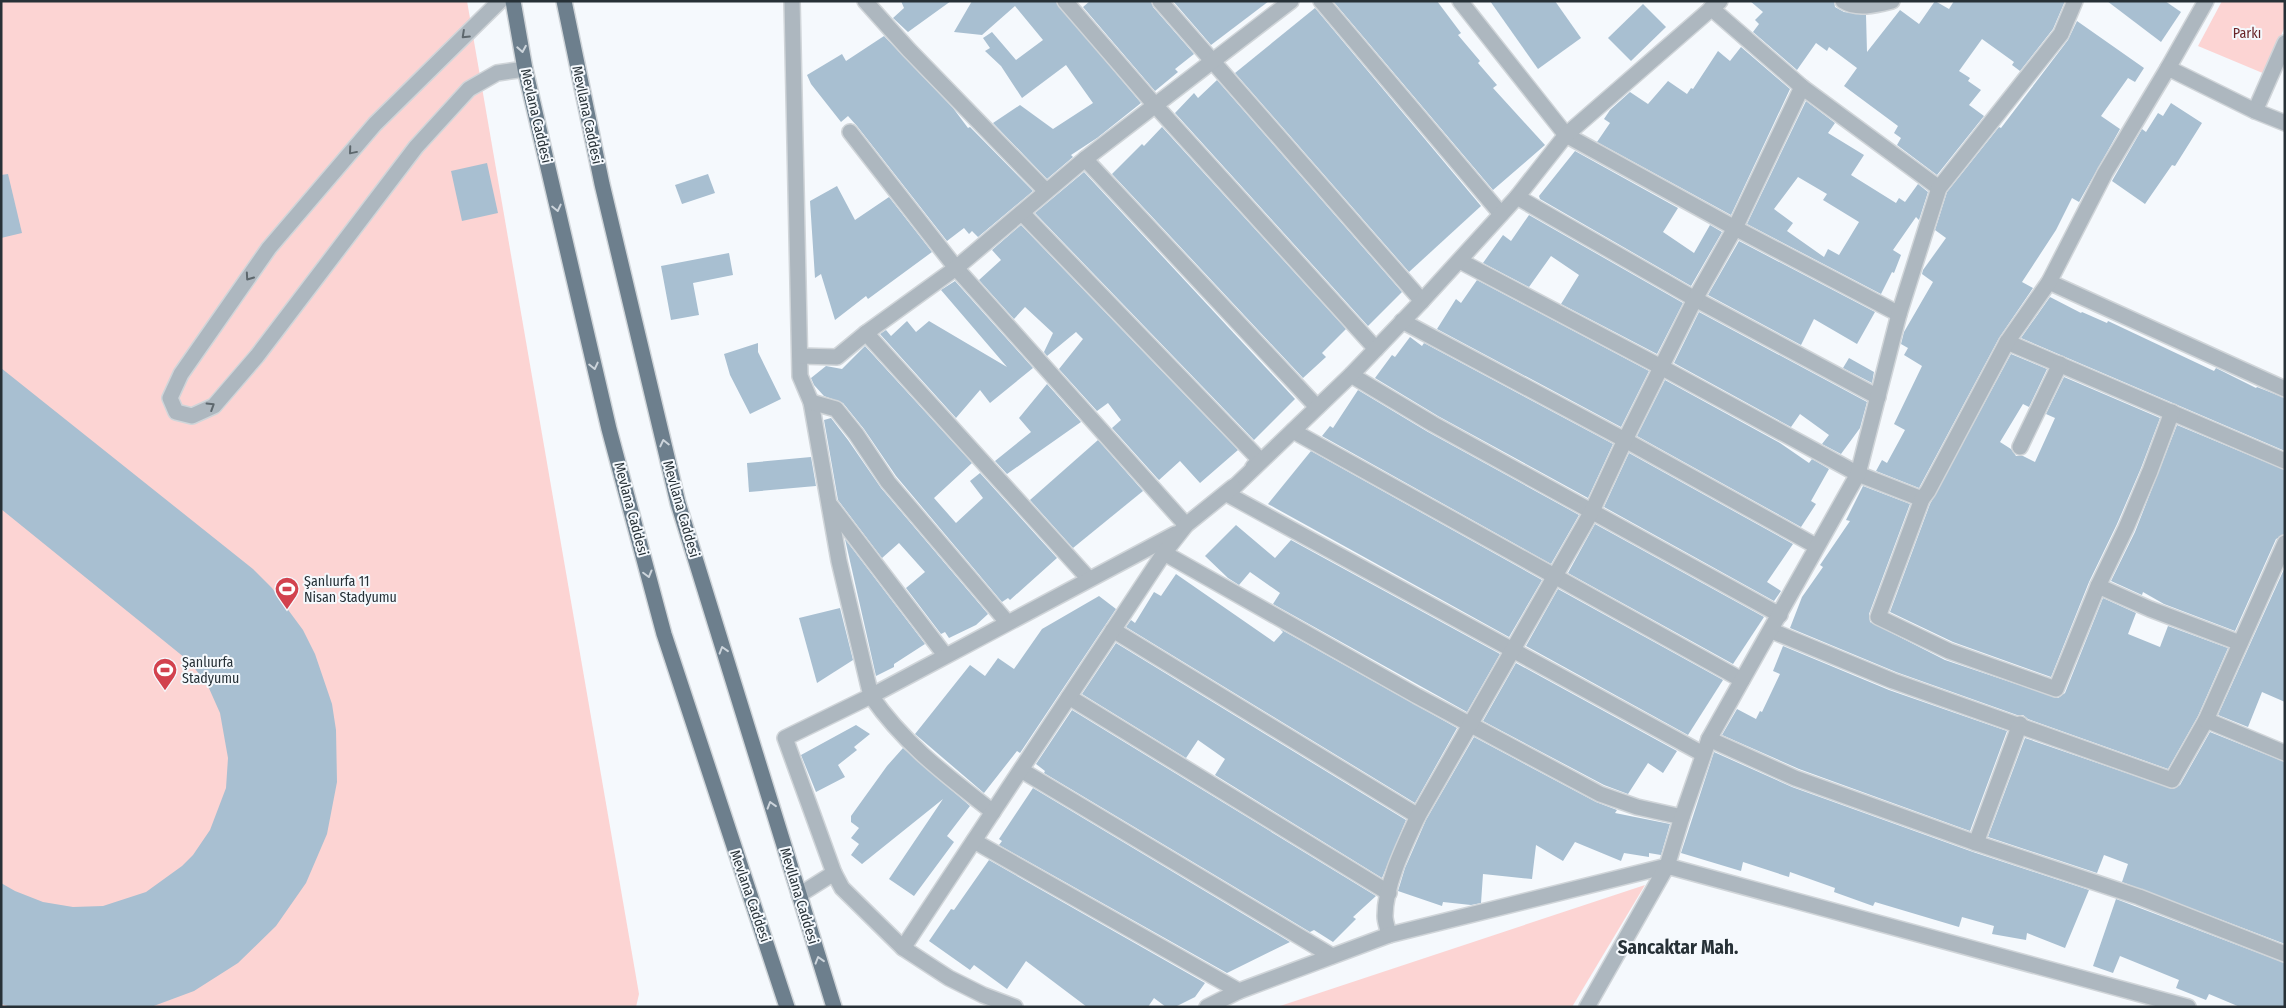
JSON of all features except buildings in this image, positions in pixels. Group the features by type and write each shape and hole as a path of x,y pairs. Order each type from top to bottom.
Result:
{"main road":[{"name":"Mevlana Caddesi","path":"513,1 525,69 609,429 664,634 788,1007"},
{"name":"Mevllana Caddesi","path":"564,1 602,184 678,503 834,1007"}],"street":[{"path":"500,1 375,124 269,248 181,374 170,398 176,412 192,416 214,406 257,356 416,147 469,89 497,73 525,69"},
{"path":"792,1 800,376 811,402 839,561 871,696 889,722 913,748 993,812"},
{"path":"865,1 909,50 1046,191"},
{"path":"1066,1 1154,104 1376,349"},
{"path":"1160,1 1422,301"},
{"path":"800,356 837,357 866,333 956,268 1084,159 1290,1"},
{"path":"1321,1 1501,214"},
{"path":"1460,1 1566,135 1735,228 1899,314"},
{"path":"1843,1 1850,5 1875,6 1892,1"},
{"path":"1587,1007 1667,866 1703,754 1710,739 1742,680 1772,631 1816,546 1858,474 1899,314 1939,188 2061,34 2075,1"},
{"path":"2172,412 2130,520 2098,586 2056,689 1949,651 1878,617 1922,499 1928,491 2006,342 2049,282 2105,173 2206,1"},
{"path":"1016,1007 983,995 949,978 904,948 842,888 834,873 785,738 871,696 1183,528 1227,494 1351,375 1422,301 1517,196 1566,135 1716,5 1802,87 1939,188"},
{"path":"2255,111 2285,43"},
{"path":"2168,68 2255,111 2285,122"},
{"path":"1389,935 1385,916 1389,893 1402,850 1418,816 1592,511 1624,440 1694,299 1735,228 1802,87"},
{"path":"850,132 956,268 1183,528"},
{"path":"1084,159 1317,407"},
{"path":"1517,196 1694,299 1878,397"},
{"path":"1022,213 1260,460 1227,494"},
{"path":"1460,260 1661,366 1858,474 1922,499"},
{"path":"2049,282 2285,389"},
{"path":"1402,321 1816,546"},
{"path":"866,333 1089,579"},
{"path":"2006,342 2285,461"},
{"path":"2020,447 2060,364"},
{"path":"1351,375 1433,424 1780,615"},
{"path":"811,402 836,410 856,434 888,482 1007,622"},
{"path":"1293,430 1742,680"},
{"path":"1227,494 1703,754"},
{"path":"830,504 946,655"},
{"path":"904,948 1164,553 1183,528"},
{"path":"1772,631 1893,681 2020,724 2172,780 2206,720 2285,543"},
{"path":"1164,553 1470,725 1600,794 1637,807 1682,817"},
{"path":"2098,586 2150,609 2240,643"},
{"path":"1113,630 1418,816"},
{"path":"1069,697 1389,893"},
{"path":"2206,720 2285,753"},
{"path":"1976,843 2020,724"},
{"path":"1710,739 1795,778 1976,843 2139,897 2285,954"},
{"path":"1021,770 1332,956"},
{"path":"974,841 1239,991"},
{"path":"1207,1007 1239,991 1389,935 1667,866 2188,1007"},
{"path":"799,895 834,873"}],"green space":[{"name":"Şanlıurfa 11 Nisan Stadyumu","path":"1,1 467,1 639,994 636,1007 1,1007"},
{"name":"Parkı","path":"2222,1 2285,1 2285,26 2265,74 2198,46"},
{"path":"1645,885 1572,1007 1277,1007"}],"place":[{"name":"Şanlıurfa 11 Nisan Stadyumu","path":"287,610"},
{"name":"Şanlıurfa Stadyumu","path":"165,691"}],"district":[{"name":"Sancaktar Mah.","path":"1678,947"}]}
